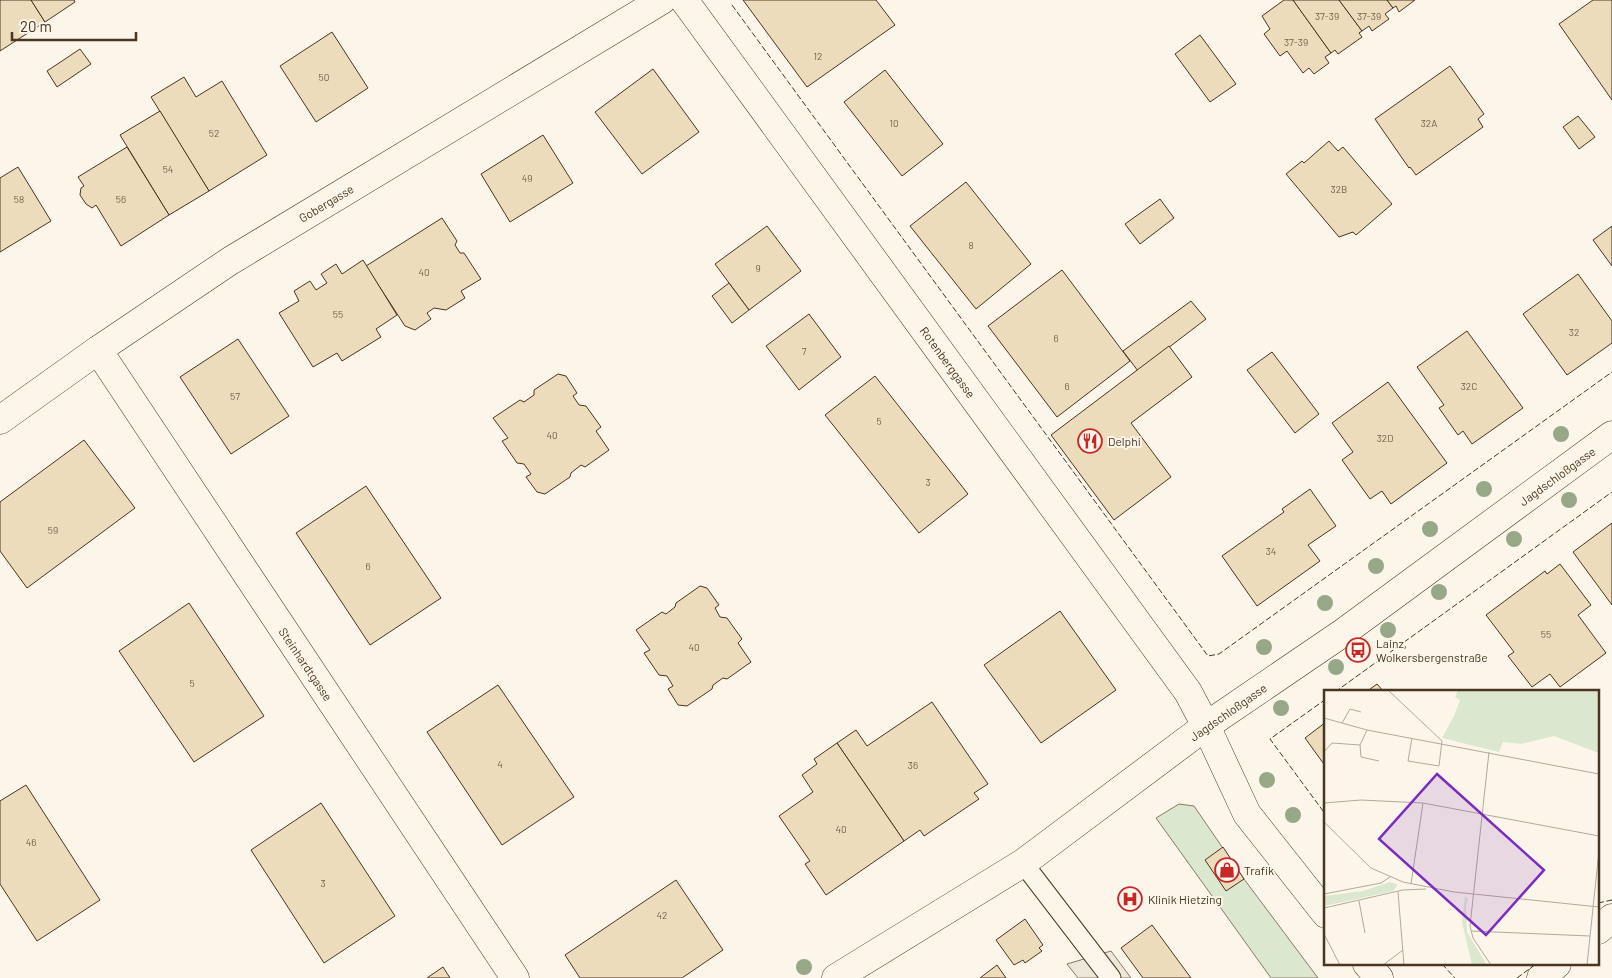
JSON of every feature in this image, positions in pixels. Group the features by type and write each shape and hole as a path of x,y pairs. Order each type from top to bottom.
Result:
{"street":[{"name":"Gobergasse","path":"0,420 98,350 230,262 662,0"},
{"name":"Rotenberggasse","path":"684,0 1188,692 1247,814 1324,911"},
{"name":"Steinhardtgasse","path":"98,350 515,978"},
{"name":"Jagdschloßgasse","path":"836,978 1022,863 1206,726 1344,632 1612,435"},
{"path":"1600,928 1612,918"},
{"path":"856,978 915,929"},
{"path":"1369,966 1379,978"},
{"path":"1541,978 1555,966"}],"lane":[{"path":"1022,863 1111,978"}],"green space":[{"path":"1179,804 1194,806 1244,879 1318,978 1271,978 1156,818"}],"shaded area":[{"path":"1111,951 1131,978 1078,978 1067,964"}],"building":[{"path":"0,0 31,0 45,22 0,51"},
{"path":"31,0 74,0 75,2 45,22"},
{"path":"743,0 876,0 895,25 807,87"},
{"path":"1284,0 1293,0 1331,53 1325,57 1329,63 1314,74 1309,68 1303,73 1287,51 1280,56 1264,34 1270,29 1262,16"},
{"path":"1293,0 1339,0 1362,31 1359,33 1362,37 1338,54 1335,50 1331,53"},
{"path":"1339,0 1387,0 1393,8 1385,14 1389,19 1372,31 1369,26 1362,31"},
{"path":"1387,0 1415,0 1399,12 1396,6 1393,8"},
{"path":"1593,0 1612,0 1612,100 1559,24"},
{"path":"332,32 368,88 316,122 280,66"},
{"path":"1200,35 1236,84 1210,102 1175,54"},
{"path":"80,49 91,64 57,87 47,71"},
{"path":"1450,66 1484,114 1478,119 1483,127 1416,175 1409,168 1375,119"},
{"path":"653,69 699,132 642,174 595,112"},
{"path":"885,70 943,144 902,176 844,102"},
{"path":"184,77 196,97 222,81 267,155 209,191 151,97"},
{"path":"160,111 209,191 169,215 120,135"},
{"path":"1578,116 1595,137 1579,149 1563,127"},
{"path":"543,135 573,183 510,222 481,174"},
{"path":"1329,141 1338,151 1343,147 1392,204 1356,235 1353,232 1339,237 1286,174 1302,161 1304,163"},
{"path":"127,147 169,215 121,246 96,205 92,208 86,204 80,195 81,188 84,186 78,177"},
{"path":"18,167 51,221 0,252 0,178"},
{"path":"966,182 1031,264 976,309 910,226"},
{"path":"1160,199 1174,218 1140,244 1125,224"},
{"path":"442,218 457,241 455,245 460,253 464,253 481,279 461,291 465,298 446,310 434,308 427,313 431,319 415,330 405,326 366,266"},
{"path":"767,226 801,271 749,310 715,264"},
{"path":"1612,226 1612,266 1593,240"},
{"path":"363,260 397,315 376,329 381,337 342,361 337,353 313,367 279,313 299,301 294,291 310,281 316,290 327,283 321,274 336,264 342,274"},
{"path":"1062,270 1130,361 1057,417 988,326"},
{"path":"1578,274 1612,321 1612,343 1567,375 1523,314"},
{"path":"729,283 749,310 732,323 712,296"},
{"path":"1191,301 1206,319 1138,371 1123,351"},
{"path":"809,314 841,357 799,390 766,346"},
{"path":"1467,331 1523,408 1472,444 1463,431 1458,435 1439,408 1444,405 1417,367"},
{"path":"238,339 289,416 231,454 180,377"},
{"path":"1169,346 1192,377 1131,423 1171,477 1114,520 1051,435"},
{"path":"1272,352 1319,414 1295,433 1247,370"},
{"path":"558,374 566,376 577,393 573,396 579,405 586,406 601,427 596,431 609,450 585,467 581,465 571,473 570,477 545,494 537,492 526,477 531,474 524,464 517,463 502,441 508,438 493,418 520,400 524,402 534,395 534,390"},
{"path":"875,376 968,494 919,533 825,415"},
{"path":"1388,382 1447,463 1391,504 1382,491 1370,499 1342,460 1353,452 1332,423"},
{"path":"84,440 135,508 27,588 0,551 0,502"},
{"path":"366,486 441,598 370,645 296,533"},
{"path":"1310,489 1336,526 1308,545 1320,561 1257,606 1222,556 1284,512 1282,509"},
{"path":"1612,523 1612,605 1573,552"},
{"path":"1560,564 1591,605 1578,615 1606,653 1560,687 1550,674 1532,687 1508,656 1514,652 1486,615 1545,571 1547,574"},
{"path":"700,586 707,588 719,605 715,608 720,617 727,618 742,639 738,643 751,662 727,679 723,678 713,685 712,689 687,706 678,705 668,689 673,686 667,676 659,675 644,653 650,650 636,630 662,612 666,614 675,607 676,603"},
{"path":"189,603 264,716 194,762 119,651"},
{"path":"1060,611 1116,690 1041,743 984,665"},
{"path":"1377,684 1382,690 1369,690"},
{"path":"498,685 574,797 502,845 427,732"},
{"path":"932,702 988,784 974,793 979,799 924,836 920,830 904,841 837,743 856,730 867,746"},
{"path":"1324,724 1324,764 1305,738"},
{"path":"837,743 904,841 826,895 805,864 810,861 779,816 813,792 802,775 817,764 814,759"},
{"path":"26,785 100,900 37,941 0,884 0,801"},
{"path":"321,803 395,916 324,963 251,850"},
{"path":"1223,847 1244,879 1226,891 1205,860"},
{"path":"676,880 723,950 682,978 580,978 565,955"},
{"path":"1025,919 1043,945 1039,948 1042,951 1025,963 1023,960 1014,965 996,940"},
{"path":"1152,925 1191,978 1143,978 1121,948"},
{"path":"997,965 1006,978 980,978"},
{"path":"443,967 450,978 427,978"}],"fence":[{"path":"732,5 1208,656 1219,654 1612,372"},
{"path":"1338,690 1612,492"},
{"path":"1324,700 1270,739 1324,812"},
{"path":"1600,903 1612,900"},
{"path":"1444,966 1455,978"},
{"path":"1517,978 1533,966"}],"place":[{"name":"Delphi","path":"1090,441"},
{"name":"Lainz, Wolkersbergenstraße","path":"1358,650"},
{"name":"Trafik","path":"1227,870"},
{"name":"Klinik Hietzing","path":"1130,899"}]}
